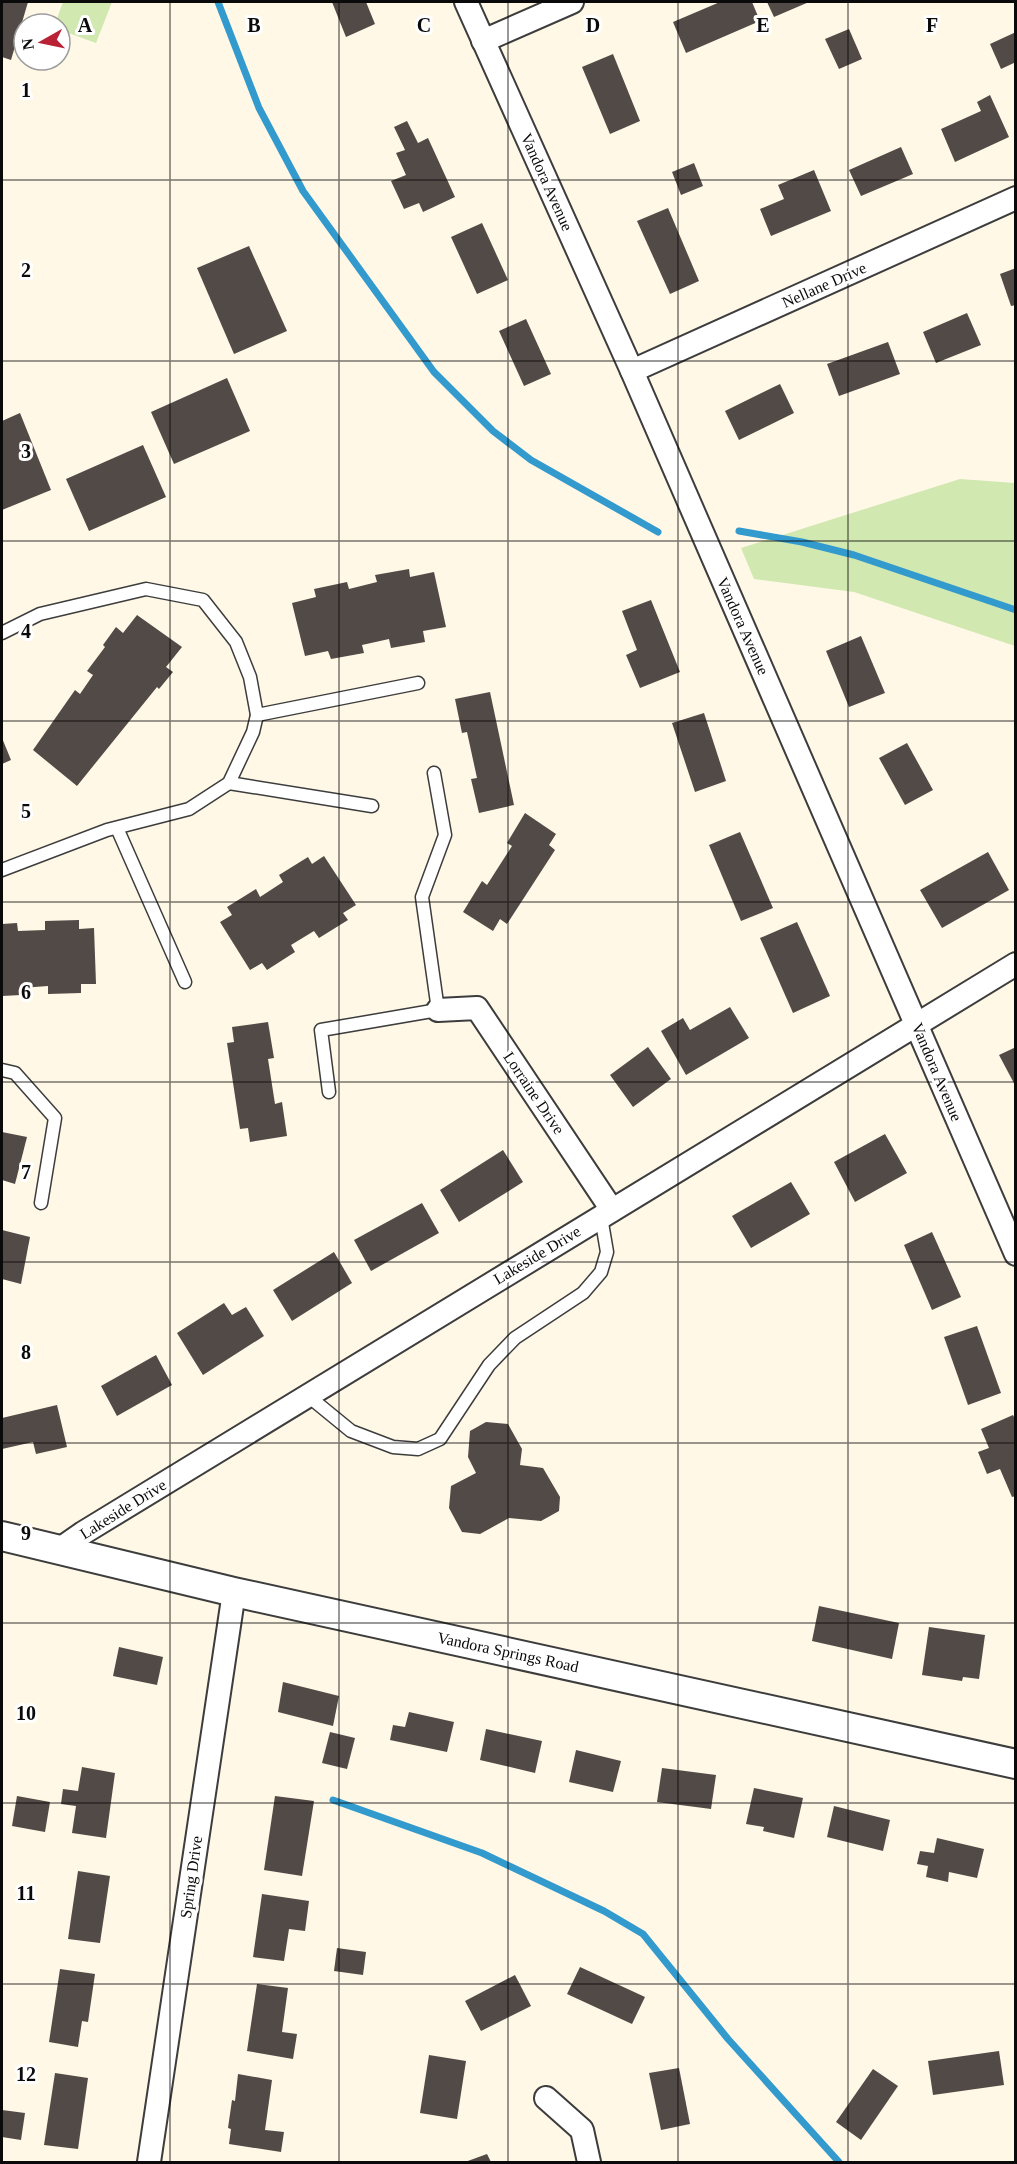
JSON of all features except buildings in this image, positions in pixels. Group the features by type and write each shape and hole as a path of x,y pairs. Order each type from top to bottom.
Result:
{"street":[{"name":"Vandora Avenue","path":"466,2 632,371 1016,1254"},
{"path":"483,41 572,2"},
{"name":"Nellane Drive","path":"632,371 1016,198"},
{"name":"Lakeside Drive","path":"60,1549 307,1395 1016,963"},
{"name":"Lorraine Drive","path":"438,1010 477,1008 607,1213"},
{"name":"Vandora Springs Road","path":"2,1536 234,1592 1016,1764"},
{"name":"Spring Drive","path":"149,2163 234,1592"},
{"path":"546,2098 582,2130 590,2163"}],"lane":[{"path":"2,633 40,614 146,589 203,600 236,642 250,676 257,715 253,732 228,783 189,809 117,828 2,870"},
{"path":"257,715 418,683"},
{"path":"329,1092 321,1030 438,1010 422,897 445,835 434,773"},
{"path":"228,783 372,806"},
{"path":"117,828 185,982"},
{"path":"2,1070 15,1073 55,1118 41,1203"},
{"path":"307,1395 351,1431 393,1447 418,1449 440,1439 489,1365 515,1338 583,1293 601,1272 607,1252 607,1213"}],"green space":[{"path":"63,2 112,2 96,43 72,34 72,12 59,12"},
{"path":"960,479 1015,483 1015,646 854,592 754,579 741,548"}],"waterway":[{"path":"218,2 259,108 303,191 434,372 493,431 531,460 658,532"},
{"path":"739,531 802,542 854,555 1016,610"},
{"path":"333,1800 482,1853 604,1911 643,1934 728,2039 839,2162"}]}
